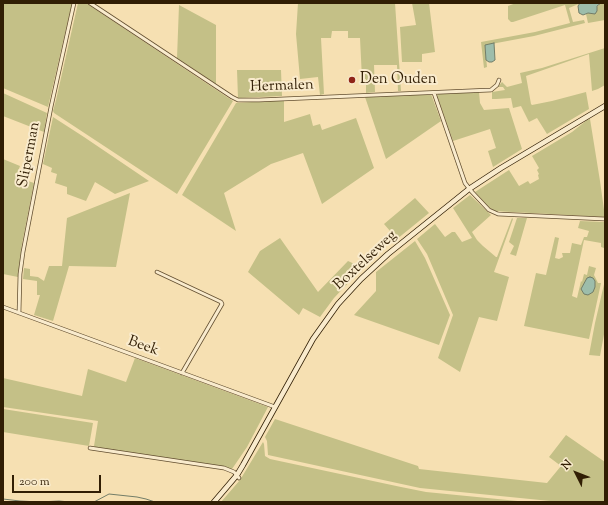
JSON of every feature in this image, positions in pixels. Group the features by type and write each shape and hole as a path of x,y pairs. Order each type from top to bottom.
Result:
{"main road":[{"name":"Boxtelseweg","path":"214,502 238,476 313,340 330,315 351,290 388,254 469,189 501,168 605,106"}],"street":[{"name":"Sliperman","path":"19,313 20,274 23,252 51,107 74,3"},
{"name":"Hermalen","path":"90,3 238,100 491,90 497,86 499,80"},
{"path":"434,93 465,183 490,210 498,214 605,220"},
{"path":"157,272 221,302 222,304 182,373"},
{"name":"Beek","path":"3,307 275,407"},
{"path":"90,448 224,468 234,472 238,476"}],"shaded area":[{"path":"3,3 72,3 48,107 3,88"},
{"path":"78,3 86,3 233,101 177,194 54,113 53,111"},
{"path":"298,3 395,3 401,91 398,91 397,65 374,65 375,92 366,93 366,79 362,79 360,38 348,38 348,31 332,31 331,38 321,38 324,94 320,95 318,77 300,79 296,34"},
{"path":"412,3 429,3 435,52 422,54 422,62 402,62 400,27 416,25"},
{"path":"516,3 581,3 569,8 573,22 584,20 585,23 534,36 486,45 487,67 484,68 481,42 535,32 570,23 565,5 511,22 508,19 508,6"},
{"path":"580,3 601,3 597,6 597,11 595,14 588,13 583,15 579,13 578,6"},
{"path":"601,3 605,3 605,20 588,23 586,14"},
{"path":"179,5 216,25 216,84 177,58"},
{"path":"494,43 495,60 489,62 486,60 485,45"},
{"path":"605,48 605,85 598,89 592,91 589,54 526,76 532,105 586,92 589,109 547,134 537,118 529,122 521,106 513,108 511,98 492,99 492,92 505,90 503,87 498,87 502,82 507,87 522,83 520,73 542,68"},
{"path":"237,70 281,70 282,96 238,98"},
{"path":"479,92 480,103 484,110 509,108 522,149 493,167 488,151 496,148 490,129 453,141 437,96 438,94"},
{"path":"3,93 47,113 44,132 3,116"},
{"path":"431,94 441,121 386,159 365,97"},
{"path":"284,100 284,122 310,114 313,126 320,124 322,130 356,118 374,168 322,204 303,153 271,164 224,193 236,231 182,195 236,103"},
{"path":"53,117 149,181 115,194 95,182 86,201 67,194 67,187 55,183 57,174 51,172 52,168 43,164"},
{"path":"590,119 605,217 494,211 475,192 509,170 519,186 528,181 530,184 539,179 537,170 539,168 532,156 572,132"},
{"path":"3,159 20,166 16,177 34,183 22,244 18,277 3,274"},
{"path":"130,193 116,267 69,266 53,321 34,315 40,295 37,295 37,281 23,279 24,268 30,269 30,276 38,277 44,281 49,266 62,266 67,218"},
{"path":"470,195 491,215 472,232 477,240 496,257 512,218 513,219 494,272 509,277 497,321 479,317 460,372 438,358 453,315 427,254 417,239 435,224 445,237 452,232 455,232 462,242 472,238 453,208"},
{"path":"415,198 429,213 397,239 384,224"},
{"path":"517,218 527,218 516,256 510,254 514,246 509,242"},
{"path":"580,221 605,222 604,248 601,247 601,243 584,240 572,296 577,298 581,281 582,282 584,274 587,275 589,266 596,268 594,275 598,283 601,283 589,339 524,326 536,273 546,275 555,237 559,238 555,258 559,259 563,257 562,253 570,253 572,243 581,245 584,237 587,237 589,231 578,228"},
{"path":"280,238 318,292 348,261 363,268 334,298 320,317 303,308 299,315 248,272 260,251"},
{"path":"415,241 425,258 450,315 439,345 354,315 376,291 376,272"},
{"path":"590,277 595,281 595,287 593,292 588,295 584,294 581,289 587,278"},
{"path":"605,280 605,329 600,356 589,355 595,323"},
{"path":"135,358 268,407 247,447 232,469 95,447 98,421 3,407 3,378 82,396 88,369 126,382"},
{"path":"3,409 93,423 89,446 3,432"},
{"path":"275,419 418,466 419,469 547,483 561,466 549,457 566,435 605,462 605,502 560,502 420,488 268,455 267,441 265,437"},
{"path":"263,442 265,456 270,459 426,492 528,502 221,502 240,480"}],"waterway":[{"path":"94,502 109,494 137,497 155,502"},
{"path":"3,499 39,502 70,502"}],"place":[{"name":"Den Ouden","path":"352,80"}]}
